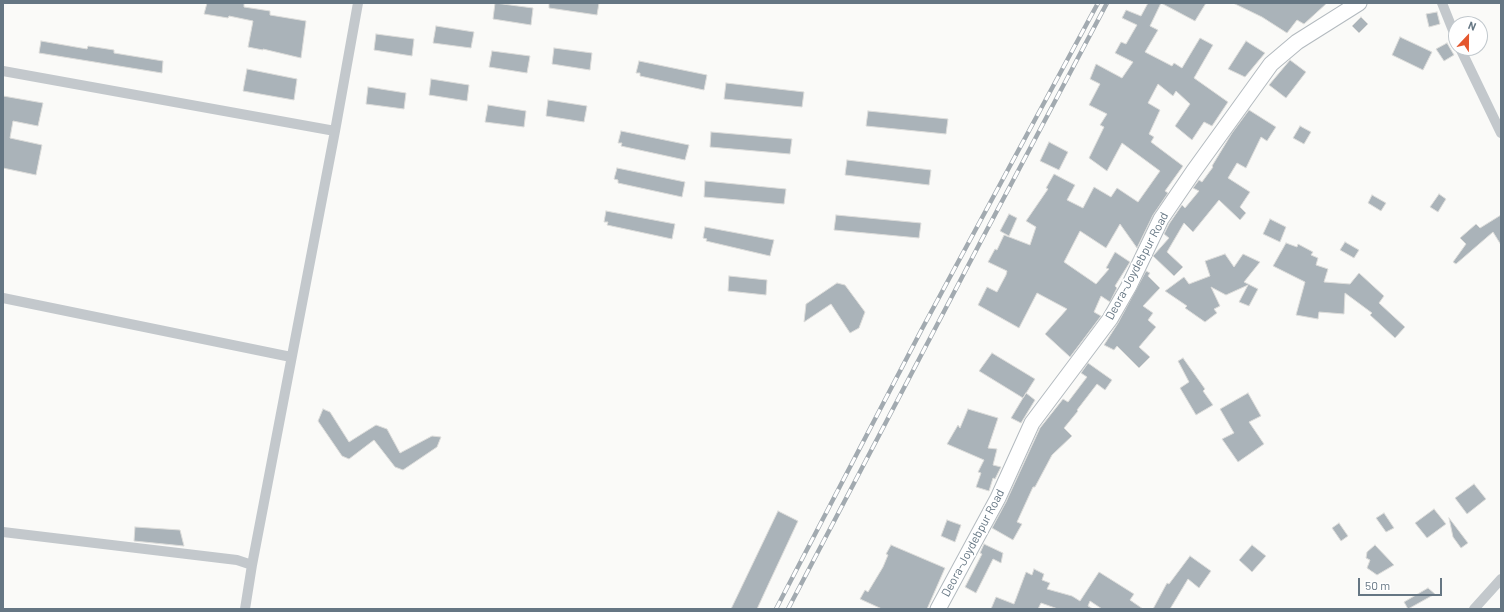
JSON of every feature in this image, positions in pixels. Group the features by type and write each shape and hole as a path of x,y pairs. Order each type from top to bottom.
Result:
{"street":[{"path":"245,609 291,357 336,131 358,3"},
{"name":"Deora-Joydebpur Road","path":"938,609 998,498 1032,423 1110,319 1129,286 1161,219 1193,172 1271,64 1297,42 1359,3"},
{"path":"1442,3 1448,18"},
{"path":"1464,56 1501,133"},
{"path":"3,71 336,131"},
{"path":"3,298 291,357"},
{"path":"3,532 237,560 252,565"},
{"path":"1474,609 1501,579"}],"building":[{"path":"207,3 244,3 244,7 270,11 270,15 306,21 301,58 248,47 253,21 229,16 228,18 204,14"},
{"path":"495,3 533,8 531,25 493,19"},
{"path":"549,3 599,3 597,15 549,8"},
{"path":"1148,3 1161,3 1150,26 1158,30 1145,52 1172,66 1174,63 1182,68 1200,38 1213,45 1194,78 1228,102 1212,126 1204,122 1192,140 1175,126 1190,104 1176,91 1173,96 1158,84 1148,103 1160,110 1149,134 1154,137 1151,142 1183,166 1165,191 1168,193 1153,215 1137,248 1120,224 1106,248 1080,231 1064,262 1096,284 1109,269 1106,268 1115,252 1130,262 1115,286 1117,288 1110,302 1101,296 1094,312 1101,316 1070,357 1045,334 1067,309 1037,293 1019,328 978,305 987,287 997,292 1006,275 1007,271 988,262 995,249 997,250 1004,235 1030,245 1036,227 1026,221 1048,189 1046,188 1054,174 1075,185 1067,200 1083,208 1094,187 1111,197 1117,188 1138,202 1160,171 1122,143 1107,171 1089,158 1104,127 1100,125 1107,114 1089,105 1100,84 1090,79 1096,64 1122,78 1133,62 1115,53 1121,42 1126,44 1137,25 1122,18 1126,10 1141,16"},
{"path":"1161,3 1206,3 1195,21"},
{"path":"1233,3 1327,3 1304,24 1297,20 1287,33 1262,17"},
{"path":"1437,12 1440,24 1429,27 1426,14"},
{"path":"1361,17 1368,24 1359,33 1352,26"},
{"path":"436,26 474,32 471,48 433,43"},
{"path":"376,34 414,39 412,56 374,50"},
{"path":"1400,37 1432,52 1423,70 1392,55"},
{"path":"41,41 87,49 88,46 114,50 114,53 163,61 162,73 39,53"},
{"path":"1246,41 1265,53 1245,77 1228,69"},
{"path":"1447,43 1448,56 1452,56 1444,61 1436,49"},
{"path":"554,48 592,53 590,70 552,64"},
{"path":"492,51 530,56 527,73 489,67"},
{"path":"1290,60 1306,72 1286,98 1269,85"},
{"path":"639,61 707,75 704,90 640,76 640,73 636,73"},
{"path":"247,69 297,79 294,100 243,91"},
{"path":"431,79 469,85 467,101 429,95"},
{"path":"726,83 804,92 802,107 724,99"},
{"path":"368,87 406,93 404,109 366,104"},
{"path":"3,96 43,103 38,126 13,121 10,138 42,145 36,175 3,168"},
{"path":"548,100 587,106 584,122 546,116"},
{"path":"488,105 526,111 524,127 485,122"},
{"path":"1249,110 1276,127 1267,141 1261,137 1246,168 1237,163 1228,178 1250,192 1240,207 1246,213 1240,220 1219,200 1193,232 1184,223 1167,252 1183,267 1174,276 1153,256 1169,238 1164,234 1169,224 1182,205 1185,208 1199,191 1193,188 1199,180 1202,182 1213,167 1212,166 1232,133"},
{"path":"868,111 948,119 946,134 866,126"},
{"path":"1300,126 1311,132 1304,144 1293,138"},
{"path":"621,131 689,145 685,160 621,146 622,143 618,143"},
{"path":"711,132 792,139 790,154 710,147"},
{"path":"1049,142 1068,152 1059,170 1040,161"},
{"path":"847,160 931,170 929,185 845,175"},
{"path":"617,168 685,182 682,197 618,183 618,180 614,179"},
{"path":"705,181 786,189 784,204 704,197"},
{"path":"1439,194 1446,199 1438,212 1430,207"},
{"path":"1372,195 1386,203 1381,211 1368,203"},
{"path":"606,211 675,224 672,239 607,225 608,222 604,222"},
{"path":"1009,214 1017,218 1009,236 1000,231"},
{"path":"836,215 921,223 919,238 834,230"},
{"path":"1501,215 1501,245 1493,232 1456,264 1453,262 1466,244 1460,238 1476,224 1480,228"},
{"path":"1270,219 1286,227 1280,242 1263,234"},
{"path":"705,227 774,240 770,256 706,241 707,239 703,238"},
{"path":"1345,242 1359,250 1354,258 1340,250"},
{"path":"1286,243 1297,247 1298,244 1313,252 1311,255 1318,258 1316,265 1328,269 1324,282 1350,284 1359,273 1384,296 1379,303 1405,327 1395,338 1370,315 1372,313 1345,293 1344,314 1319,312 1318,319 1296,315 1305,282 1273,266"},
{"path":"1225,254 1234,267 1243,254 1260,262 1244,282 1258,289 1249,306 1239,302 1248,285 1226,295 1211,287 1220,306 1214,309 1217,313 1205,322 1185,308 1187,306 1165,291 1184,277 1189,284 1210,276 1205,261"},
{"path":"1146,271 1150,273 1148,276 1160,288 1143,306 1153,313 1148,320 1156,327 1139,347 1150,357 1139,368 1117,346 1114,350 1104,345 1118,323"},
{"path":"729,276 767,280 766,295 728,291"},
{"path":"837,283 845,285 865,312 859,328 850,333 831,304 804,322 806,304"},
{"path":"992,353 1035,379 1023,398 979,371"},
{"path":"1183,358 1205,389 1203,391 1213,405 1196,415 1180,388 1189,382 1178,361"},
{"path":"1088,363 1112,380 1105,390 1097,384 1064,428 1072,436 1052,455 1035,487 1033,487 1017,522 1022,524 1013,540 992,528 1006,502 1040,428 1063,399 1068,402 1087,377 1081,373"},
{"path":"1026,393 1035,400 1021,423 1011,418"},
{"path":"1248,393 1261,416 1249,422 1264,444 1238,462 1222,439 1234,433 1220,409"},
{"path":"323,409 330,412 349,442 376,425 387,429 400,453 432,436 441,437 437,447 403,470 395,467 374,440 349,459 342,456 318,421"},
{"path":"968,409 998,418 988,448 997,449 993,465 1001,467 995,479 993,478 989,491 976,487 981,473 978,472 984,460 947,444 958,425 960,428"},
{"path":"1474,484 1486,499 1467,514 1455,498"},
{"path":"1434,509 1446,524 1427,538 1415,523"},
{"path":"778,511 798,521 757,609 731,609"},
{"path":"1384,513 1394,528 1386,532 1376,518"},
{"path":"1449,518 1468,543 1461,548 1453,537"},
{"path":"947,520 961,525 955,542 941,536"},
{"path":"1339,523 1348,536 1341,541 1332,528"},
{"path":"135,527 180,530 184,546 134,541"},
{"path":"984,544 1003,553 1001,563 993,559 976,593 965,587 982,554 980,553"},
{"path":"891,545 945,568 927,609 882,609 860,599 865,590 868,592 883,567 888,555 886,554"},
{"path":"1252,545 1266,556 1252,572 1239,560"},
{"path":"1375,545 1394,565 1377,575 1367,568 1370,560 1366,558 1367,552"},
{"path":"1190,556 1211,571 1199,588 1188,579 1170,609 1153,609 1167,583 1169,584"},
{"path":"1034,569 1044,574 1042,580 1050,583 1047,589 1072,596 1080,601 1099,572 1134,594 1130,600 1143,609 1102,609 1090,601 1088,606 1093,609 1058,609 1041,603 1038,609 991,609 996,597 1014,604 1026,572 1032,575"},
{"path":"1428,588 1435,594 1408,609 1404,602"}],"railway":[{"path":"776,609 923,327 1098,3"},
{"path":"788,609 1107,3"}]}
